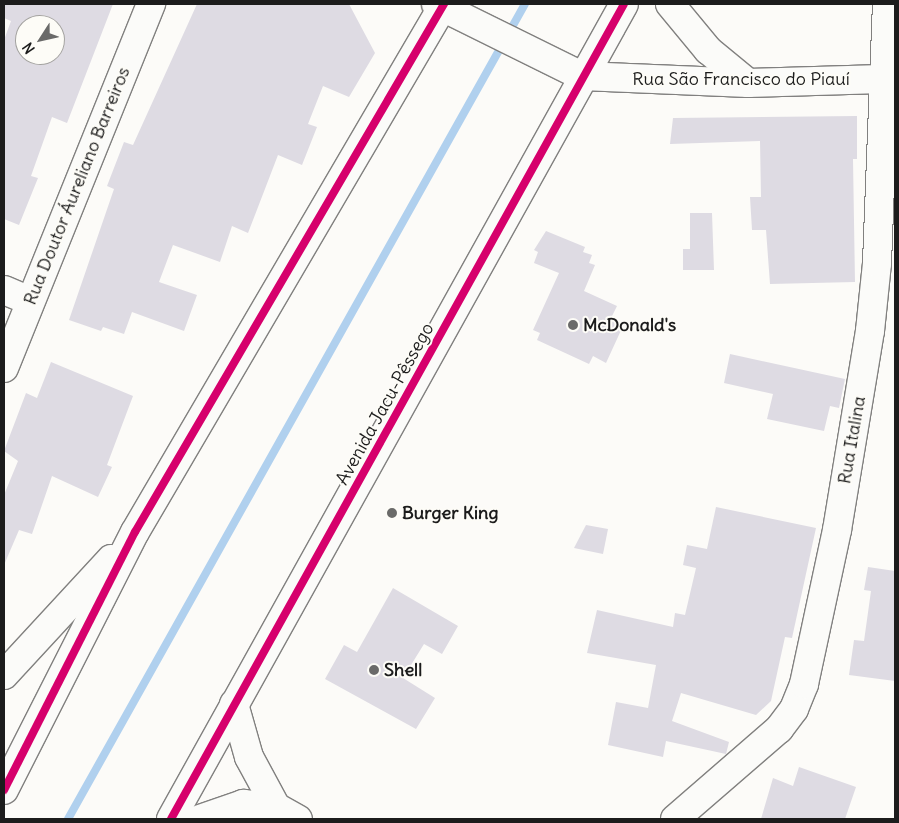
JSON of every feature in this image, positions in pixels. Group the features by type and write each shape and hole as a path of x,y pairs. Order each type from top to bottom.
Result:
{"main road":[{"name":"Rua Doutor Áureliano Barreiros","path":"4,368 151,4"},
{"name":"Avenida Jacu-Pêssego","path":"171,819 582,76 624,4"},
{"path":"670,4 708,50 748,83"},
{"name":"Rua Italina","path":"675,819 779,729 794,709 804,684 837,530 870,331 877,263 886,4"},
{"path":"4,790 135,532 441,5"},
{"name":"Rua São Francisco do Piauí","path":"441,5 473,20 555,65 582,76 748,83 882,79"},
{"path":"4,290 30,301"},
{"path":"4,675 135,532"},
{"path":"234,704 249,757 287,813"},
{"path":"200,819 243,804 287,813"}],"building":[{"path":"4,4 113,4 67,123 52,117 31,176 38,178 19,225 4,219 4,40 11,21 4,18"},
{"path":"197,4 349,4 375,53 349,97 323,86 308,124 317,127 302,165 278,155 248,233 232,226 220,262 173,245 159,282 197,295 184,331 132,312 124,334 103,327 101,331 69,320 114,189 107,186 124,142 133,145"},
{"path":"857,116 857,159 853,159 855,282 770,284 766,230 752,230 750,197 761,197 760,141 670,144 673,118"},
{"path":"690,213 712,213 714,270 683,270 683,249 690,249"},
{"path":"546,231 585,247 583,252 592,255 589,263 595,265 584,291 617,306 610,320 623,326 606,363 593,356 589,364 537,340 540,333 533,330 559,273 534,263 538,252 534,250"},
{"path":"730,354 845,379 839,408 830,406 824,431 767,419 773,394 724,383"},
{"path":"51,362 133,396 107,465 112,467 98,497 52,476 32,534 19,530 4,565 4,495 18,461 4,451 26,393 37,398"},
{"path":"716,507 816,528 792,638 785,637 771,701 756,715 681,693 672,721 729,742 726,754 666,741 663,757 608,745 616,702 648,708 656,665 587,653 597,610 673,627 675,613 685,615 696,568 683,565 687,545 707,549"},
{"path":"586,525 608,529 603,554 574,548"},
{"path":"868,567 895,571 895,681 849,675 854,640 864,641 871,591 864,590"},
{"path":"393,588 458,626 442,654 424,644 403,678 435,698 416,729 325,679 344,645 357,652"},
{"path":"799,767 856,787 845,819 761,819 773,778 793,786"}],"waterway":[{"path":"68,819 525,4"}],"cycle path":[{"path":"4,790 135,532 444,4"},
{"path":"171,819 624,4"}],"place":[{"name":"McDonald's","path":"573,325"},
{"name":"Burger King","path":"392,513"},
{"name":"Shell","path":"374,670"}]}
